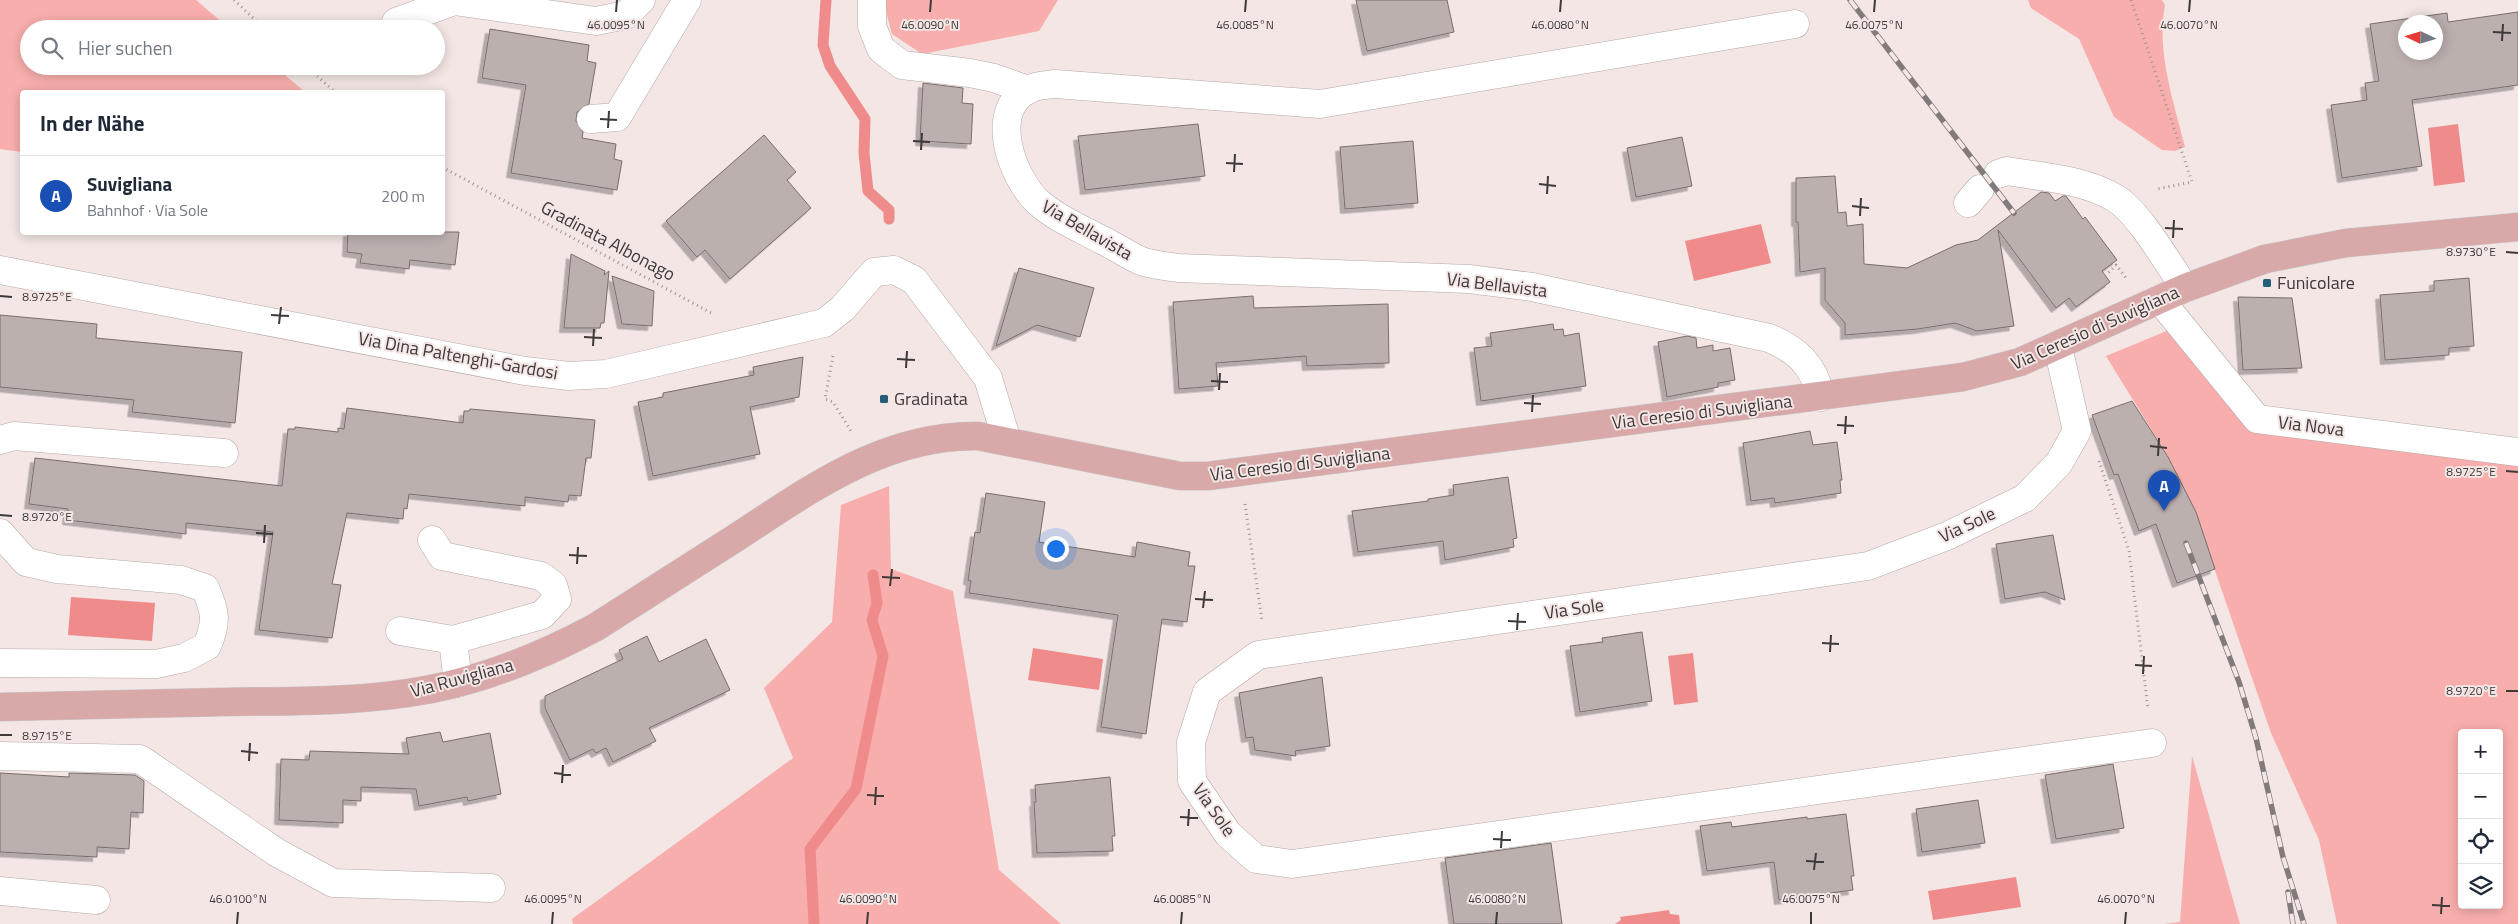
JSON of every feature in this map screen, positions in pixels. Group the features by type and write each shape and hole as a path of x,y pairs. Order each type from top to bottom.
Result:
{"main road":[{"name":"Via Ceresio di Suvigliana","path":"868,458 899,447 949,436 978,436 1180,476 1241,473 1821,397 1963,377 2020,362 2058,347 2185,288 2249,264 2302,250 2346,243 2518,227"},
{"name":"Via Ruvigliana","path":"0,707 329,700 410,693 458,683 515,665 589,631 808,491 868,458"}],"street":[{"path":"402,20 454,1 596,21 626,14 642,0"},
{"path":"591,119 617,117 687,0"},
{"path":"872,0 872,26 881,49 902,65 978,75 1028,90 1055,84 1320,104 1795,24"},
{"name":"Via Bellavista","path":"1028,90 1018,98 1014,105 1006,131 1007,145 1016,169 1028,189 1037,201 1054,214 1141,261 1178,268 1469,279 1532,287 1769,338 1797,352 1809,365 1817,380 1821,397"},
{"path":"1982,189 2007,171 2071,183 2116,198 2130,210 2185,288"},
{"name":"Via Dina Paltenghi-Gardosi","path":"0,270 525,370 569,376 606,374 824,323 843,308 874,272 894,270 914,280 988,378 1008,441"},
{"name":"Via Nova","path":"2160,300 2257,419 2518,452"},
{"name":"Via Sole","path":"2058,347 2077,431 2059,463 2025,498 1947,536 1868,566 1258,655 1207,692 1191,742 1192,781 1228,834 1256,859 1292,864 2152,743"},
{"path":"0,440 14,436 224,453"},
{"path":"0,533 26,562 57,569 181,580 205,588 213,606 215,627 207,646 184,658 156,664 0,663"},
{"path":"400,632 453,640 542,615 557,599 553,585 541,576 442,556 432,540"},
{"path":"453,640 458,683"},
{"path":"0,756 140,759 276,852 334,883 491,888"},
{"path":"0,891 96,900"}],"path":[{"path":"234,0 255,20"},
{"path":"2131,0 2192,182"},
{"path":"316,75 333,90"},
{"name":"Gradinata Albonago","path":"445,169 760,339"},
{"path":"2105,276 2116,265"},
{"path":"834,354 825,399 833,402 868,458"},
{"path":"2098,460 2129,551 2152,743"},
{"path":"1241,473 1266,654"}],"shaded area":[{"path":"0,0 196,0 219,20 20,20 20,75 285,75 303,90 20,90 20,152 0,149"},
{"path":"883,0 1058,0 1039,31 922,54 892,34"},
{"path":"2028,0 2162,0 2165,5 2163,23 2164,59 2171,95 2185,147 2175,151 2162,150 2114,117 2079,39 2031,8"},
{"path":"2458,124 2465,182 2434,186 2428,128"},
{"path":"1761,224 1771,263 1694,281 1685,241"},
{"path":"2169,330 2257,419 2518,452 2518,924 2337,924 2319,840 2271,733 2194,510 2168,457 2106,356"},
{"path":"889,486 891,569 953,591 999,870 1061,924 573,924 572,919 793,758 764,688 832,622 841,505"},
{"path":"71,597 155,603 152,641 68,635"},
{"path":"1033,648 1103,659 1099,690 1028,680"},
{"path":"1693,653 1698,702 1674,705 1668,656"},
{"path":"2192,756 2240,924 2164,924 2180,922"},
{"path":"2016,877 2021,907 1933,920 1928,891"},
{"path":"1669,910 1670,914 1679,915 1680,924 1615,924 1621,920 1620,917"}],"building":[{"path":"1356,0 1447,0 1454,32 1367,51"},
{"path":"2518,12 2518,85 2412,100 2422,166 2342,178 2331,105 2367,100 2365,83 2379,81 2370,24 2398,20 2398,60 2443,60 2443,15 2433,15 2447,13 2448,22"},
{"path":"490,29 589,45 587,61 596,63 589,104 577,112 576,121 583,132 582,138 616,144 614,159 622,161 617,190 511,173 526,85 482,78"},
{"path":"923,83 963,88 962,103 973,104 971,144 920,141"},
{"path":"1198,124 1205,176 1085,190 1078,136"},
{"path":"764,135 796,172 787,180 811,208 730,279 705,250 697,257 666,221"},
{"path":"1682,137 1692,186 1636,197 1627,148"},
{"path":"1413,141 1418,203 1345,209 1340,147"},
{"path":"1835,176 1838,213 1846,212 1847,226 1863,224 1864,264 1907,268 1956,245 1978,240 2041,192 2049,193 2055,201 2066,196 2083,219 2085,217 2117,260 2102,271 2110,282 2076,307 2069,298 2056,308 1998,230 2014,326 1977,331 1955,323 1918,329 1845,335 1845,323 1825,300 1825,268 1800,272 1798,222 1796,222 1796,178"},
{"path":"445,232 459,232 455,265 410,260 409,269 360,263 362,254 347,252 348,235 445,235"},
{"path":"571,254 605,271 604,275 609,271 604,323 601,323 600,328 564,328"},
{"path":"1019,268 1094,288 1080,337 1037,325 996,346"},
{"path":"612,276 654,291 652,326 622,324"},
{"path":"2469,278 2474,346 2449,348 2449,355 2385,360 2380,295 2434,291 2434,281"},
{"path":"1253,296 1254,308 1388,304 1389,363 1307,366 1306,356 1216,363 1218,386 1179,389 1173,302"},
{"path":"2238,297 2292,298 2302,368 2243,370"},
{"path":"0,315 97,324 96,338 242,352 235,423 132,412 134,400 0,387"},
{"path":"1553,324 1554,330 1563,329 1564,336 1579,333 1586,386 1481,401 1474,348 1492,346 1490,333"},
{"path":"1687,336 1696,338 1697,348 1713,345 1713,351 1730,348 1735,380 1718,383 1718,387 1667,397 1658,342"},
{"path":"803,357 799,397 750,407 760,454 653,476 638,402 663,397 663,393 754,375 753,367"},
{"path":"2132,401 2168,457 2196,512 2215,569 2177,583 2156,524 2139,531 2118,474 2114,475 2092,415"},
{"path":"347,408 463,423 464,411 469,411 470,409 595,420 591,458 586,458 581,496 569,495 568,502 525,497 525,506 409,494 407,509 404,508 403,519 347,513 332,584 341,585 332,638 259,630 273,532 186,523 186,534 67,520 68,509 29,504 35,458 282,486 288,429 295,429 295,427 338,432 338,428 344,429"},
{"path":"1810,431 1813,445 1837,442 1842,480 1840,480 1841,493 1775,503 1774,498 1751,501 1743,443"},
{"path":"1508,477 1517,538 1513,539 1514,547 1445,560 1443,541 1358,552 1352,511 1428,501 1428,499 1454,495 1453,485"},
{"path":"986,493 1045,502 1039,542 1135,557 1137,542 1190,552 1188,566 1195,566 1187,622 1162,619 1146,734 1101,727 1118,615 969,593 971,581 968,580 975,532 980,533"},
{"path":"2053,535 2065,600 2045,592 2005,599 1996,544"},
{"path":"1642,632 1652,701 1580,712 1570,646 1603,642 1602,638"},
{"path":"647,636 659,662 706,639 730,690 649,728 656,741 613,762 606,748 596,753 593,749 570,760 545,708 545,696 623,659 619,650"},
{"path":"1322,677 1330,746 1295,751 1296,756 1255,750 1253,737 1246,738 1239,693"},
{"path":"440,732 443,742 490,733 501,794 468,801 467,797 419,806 416,789 361,787 361,801 343,800 343,823 279,820 281,759 309,760 310,751 409,754 406,738"},
{"path":"2113,764 2124,828 2056,839 2045,775"},
{"path":"0,773 69,777 69,773 135,775 144,781 143,813 131,812 129,849 97,847 97,857 0,852"},
{"path":"1110,777 1115,836 1112,836 1113,851 1037,853 1035,785"},
{"path":"1978,800 1985,843 1922,852 1916,809"},
{"path":"1846,814 1854,876 1851,876 1853,890 1779,900 1774,862 1707,871 1700,826 1731,822 1732,827"},
{"path":"1551,843 1562,924 1454,924 1445,858"}],"waterway":[{"path":"826,0 823,45 830,66 865,119 864,153 868,191 889,210 889,219"},
{"path":"814,924 810,849 856,789 883,656 872,620 877,603 873,575"}],"railway":[{"path":"1850,0 2014,213"},
{"path":"2186,543 2239,682 2256,738 2283,857 2304,924"},
{"path":"2288,892 2293,924"}],"place":[{"name":"Funicolare","path":"2267,283"},
{"name":"Gradinata","path":"884,399"},
{"name":"Suvigliana","path":"2164,511"}]}
